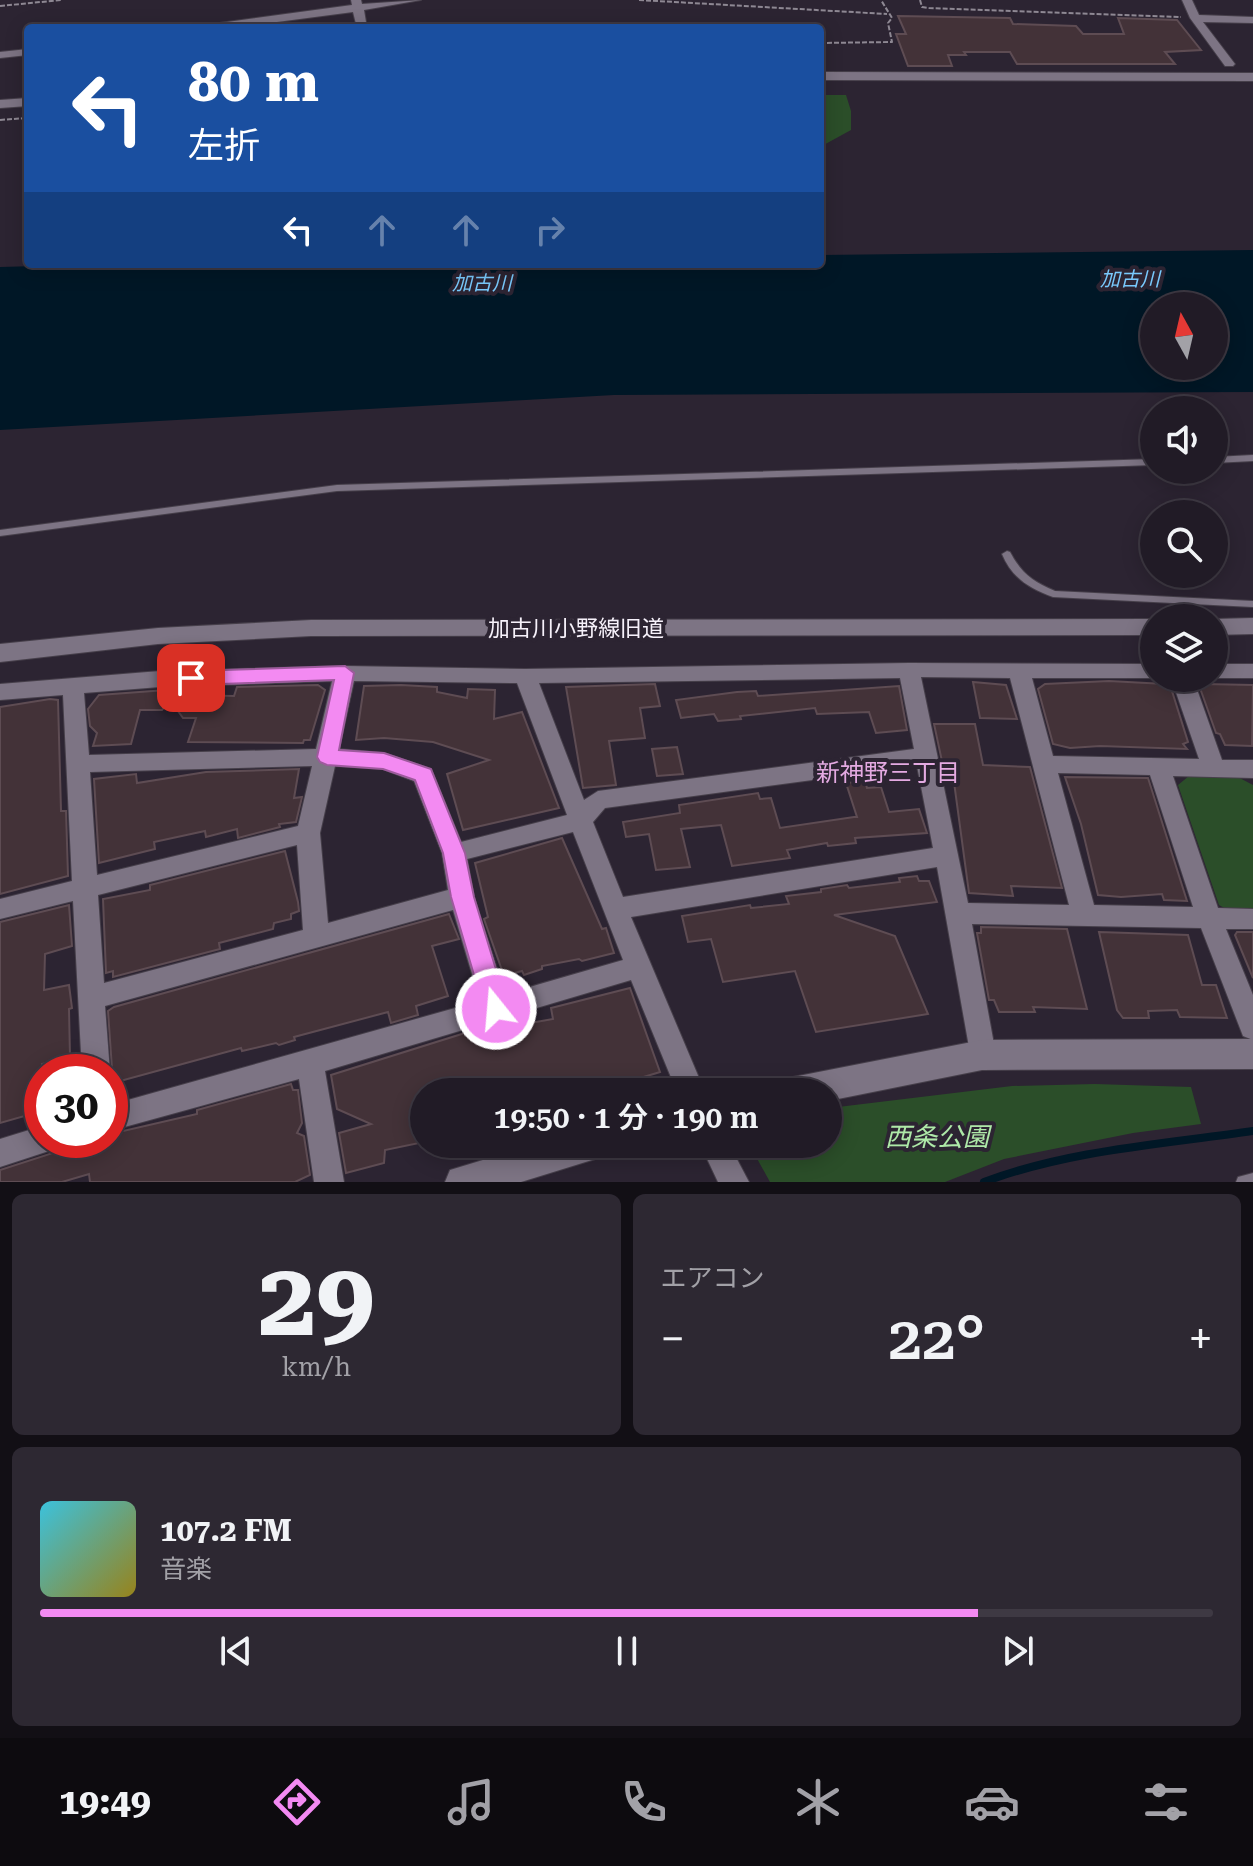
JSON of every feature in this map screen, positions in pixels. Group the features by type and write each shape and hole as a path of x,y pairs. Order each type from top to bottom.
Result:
{"street":[{"path":"230,24 357,4 416,0"},
{"path":"1187,0 1195,18 1229,64"},
{"path":"357,4 361,24"},
{"path":"1195,18 1253,20"},
{"path":"1236,19 1246,36"},
{"path":"0,55 24,52"},
{"path":"824,76 1253,77"},
{"path":"0,104 24,102"},
{"path":"1228,627 1253,626"},
{"name":"加古川小野線旧道","path":"0,653 158,636 311,628 1140,627"},
{"path":"909,670 958,913 982,1055"},
{"path":"0,692 73,684 345,673 525,676 909,670 1140,671"},
{"path":"1019,670 1085,917"},
{"path":"1228,671 1253,671"},
{"path":"316,936 308,833 345,673"},
{"path":"525,676 615,909 685,1078"},
{"path":"73,684 95,1054"},
{"path":"1187,692 1213,766"},
{"path":"454,853 580,821 598,800 928,756"},
{"path":"78,764 327,757 384,761 423,775 454,853 462,897 496,1009"},
{"path":"1044,764 1253,769"},
{"path":"1158,766 1210,920 1253,1028"},
{"path":"0,909 308,833"},
{"path":"615,909 945,856"},
{"path":"91,998 462,897"},
{"path":"958,913 1253,919"},
{"path":"128,1113 640,966"},
{"path":"842,1082 982,1055 1253,1054"},
{"path":"310,1063 329,1182"},
{"path":"0,1153 24,1146"},
{"path":"475,1180 547,1158"},
{"path":"721,1158 734,1182"}],"lane":[{"path":"1228,459 1253,458"},
{"path":"0,533 337,488 1140,462"},
{"path":"1007,554 1012,570 1027,582 1053,594 1253,604"},
{"path":"1243,1182 1253,1180"}],"path":[{"path":"1,0 6,5"},
{"path":"0,6 61,0"},
{"path":"639,0 887,14"},
{"path":"824,43 892,42 888,23 892,18 881,0"},
{"path":"920,0 922,7 929,8 1195,18"},
{"path":"0,120 24,118"}],"green space":[{"path":"824,95 846,95 851,111 851,130 824,145"},
{"path":"1232,774 1253,785 1253,916 1238,916 1219,905 1178,785 1189,776"},
{"name":"西条公園","path":"1095,1084 1191,1087 1201,1124 1133,1133 1004,1159 945,1182 770,1182 757,1158 842,1158 842,1107 1012,1086"}],"water":[{"name":"加古川","path":"1253,250 1253,392 614,395 0,430 0,267 824,268 824,255"}],"building":[{"path":"898,16 1010,18 1013,24 1076,26 1083,34 1124,34 1118,18 1177,20 1201,50 1165,52 1175,64 1017,64 1010,52 964,52 966,55 948,55 952,66 908,66 896,34 906,34"},
{"path":"973,682 1006,685 1017,719 980,718"},
{"path":"1140,683 1140,692 1172,692 1188,742 1183,744 1187,749 1070,748 1053,744 1038,689 1045,684"},
{"path":"655,684 660,706 640,708 645,738 609,741 616,785 583,788 566,687"},
{"path":"1228,684 1253,685 1252,746 1225,745 1220,734 1216,733 1201,692 1228,692"},
{"path":"318,685 325,690 310,740 303,743 188,742 196,718 183,718 170,700 162,710 140,710 131,744 93,746 97,733 90,726 88,709 99,695 180,689 187,695 234,696 237,687"},
{"path":"364,686 437,687 437,692 467,698 468,689 495,690 494,719 522,712 559,808 463,830 447,774 489,760 433,742 384,738 356,740"},
{"path":"899,686 907,730 876,733 869,712 817,714 815,708 718,721 714,714 681,718 676,700 737,692 756,691 758,696"},
{"path":"58,700 61,811 66,811 68,876 0,894 0,707"},
{"path":"934,724 975,724 983,765 1030,767 1062,888 1011,886 1013,896 969,893 954,782 946,780"},
{"path":"677,747 683,774 657,776 652,749"},
{"path":"299,769 294,798 302,797 296,822 279,824 280,827 238,838 237,829 206,837 205,831 154,842 155,849 99,863 94,779 136,774 137,783 206,772"},
{"path":"1065,777 1148,778 1187,901 1164,900 1162,894 1098,895 1081,824"},
{"path":"865,781 867,788 881,787 889,812 919,809 927,833 855,838 856,843 828,846 827,843 787,850 790,858 732,866 721,825 681,829 690,867 656,870 649,834 626,837 623,822 680,813 679,805 758,793 760,799 771,798 780,828 857,817 846,783"},
{"path":"562,838 602,929 606,928 614,953 542,966 542,969 524,975 522,971 504,976 484,919 488,917 475,863"},
{"path":"285,851 299,911 291,914 291,919 274,923 273,929 219,943 220,949 113,977 113,971 106,973 103,899 150,890 150,885"},
{"path":"917,876 919,881 929,881 937,902 834,915 895,936 928,1014 816,1032 795,971 723,982 711,939 688,942 682,916 750,905 751,908 789,904 786,896 847,885 849,888 900,882 899,878"},
{"path":"69,905 72,946 45,954 44,990 69,985 72,1008 69,1009 70,1054 24,1054 24,1116 0,1123 0,922"},
{"path":"449,914 459,939 432,946 448,996 416,1006 418,1015 391,1023 388,1012 294,1037 295,1040 279,1045 276,1043 242,1051 241,1048 128,1079 128,1054 111,1054 108,1011"},
{"path":"981,927 1067,929 1087,1009 1033,1007 1035,1012 999,1012 994,1000 989,1000 977,933 981,933"},
{"path":"1099,932 1188,935 1202,985 1216,985 1227,1018 1180,1017 1177,1010 1148,1011 1149,1018 1123,1018 1117,1010"},
{"path":"1237,932 1253,932 1253,978 1235,935"},
{"path":"630,988 660,1072 640,1078 410,1078 410,1145 385,1150 384,1163 346,1173 339,1133 371,1124 337,1109 331,1075 516,1017 519,1025 553,1019 551,1008"},
{"path":"291,1084 293,1090 298,1090 302,1123 297,1133 304,1136 310,1175 295,1182 90,1182 89,1174 62,1182 0,1182 0,1170 37,1158 128,1158 128,1130 197,1114 197,1110"}],"waterway":[{"path":"984,1182 1083,1155 1253,1131"}],"district":[{"name":"新神野三丁目","path":"888,773"}],"route":[{"path":"191,678 345,673 327,757 384,761 423,775 454,853 462,897 496,1009"}]}
